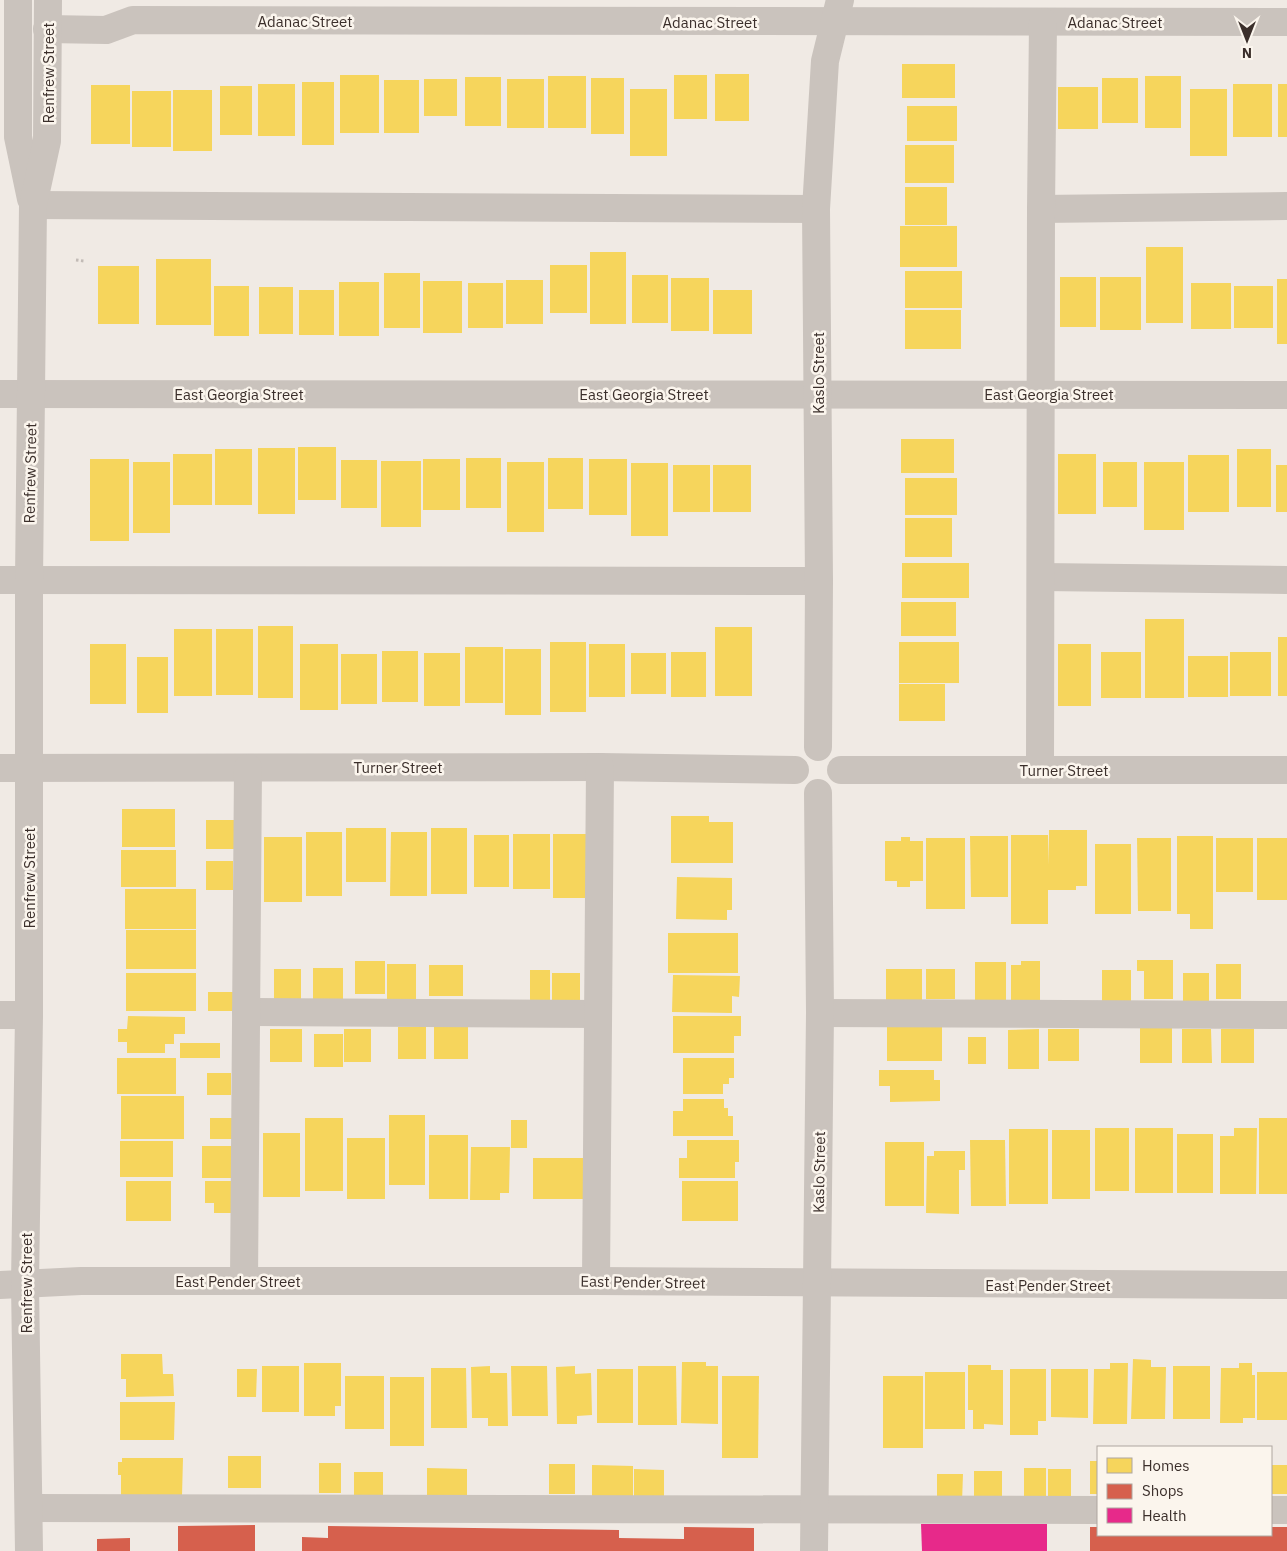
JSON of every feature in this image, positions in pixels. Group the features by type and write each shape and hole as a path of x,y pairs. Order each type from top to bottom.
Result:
{"street":[{"name":"Adanac Street","path":"48,14 114,12 133,20 837,11 1043,22 1287,22"},
{"name":"Kaslo Street","path":"818,748 819,581 816,209 825,61 837,11"},
{"name":"Renfrew Street","path":"29,1551 29,1508 13,1284 30,1015 29,580 33,205 47,141 48,14"},
{"name":"Renfrew Street","path":"11,16 18,137 33,205"},
{"path":"1040,770 1043,22"},
{"path":"33,205 816,209"},
{"path":"1041,209 1287,206"},
{"name":"East Georgia Street","path":"0,394 1287,395"},
{"path":"1042,577 1287,580"},
{"path":"0,580 819,581"},
{"path":"818,748 831,752 836,757 840,770 836,784 818,793 805,789 800,784 795,770 800,757 805,752 818,748"},
{"path":"596,1281 600,767"},
{"name":"Turner Street","path":"0,768 600,767 795,770"},
{"path":"244,1281 248,768"},
{"name":"Turner Street","path":"840,770 1287,770"},
{"name":"Kaslo Street","path":"814,1551 820,1013 818,793"},
{"path":"246,1012 598,1014"},
{"path":"820,1013 1287,1015"},
{"path":"0,1015 30,1015"},
{"name":"East Pender Street","path":"13,1284 81,1281 596,1281 818,1284 1287,1285"},
{"path":"29,1508 1097,1510"},
{"path":"1272,1510 1287,1510"}],"path":[{"path":"76,260 84,261"}],"building: Homes":[{"path":"902,64 955,64 955,98 902,98"},
{"path":"715,74 749,74 749,121 715,121"},
{"path":"340,75 379,75 379,133 340,133"},
{"path":"674,75 707,75 707,119 674,119"},
{"path":"548,76 586,76 586,128 548,128"},
{"path":"1145,76 1181,76 1181,128 1145,128"},
{"path":"465,77 501,77 501,126 465,126"},
{"path":"591,78 624,78 624,134 591,134"},
{"path":"1102,78 1138,78 1138,123 1102,123"},
{"path":"424,79 457,79 457,116 424,116"},
{"path":"507,79 544,79 544,128 507,128"},
{"path":"384,80 419,80 419,133 384,133"},
{"path":"302,82 334,82 334,145 302,145"},
{"path":"258,84 295,84 295,136 258,136"},
{"path":"1233,84 1272,84 1272,137 1233,137"},
{"path":"1278,84 1287,84 1287,137 1278,137"},
{"path":"91,85 130,85 130,144 91,144"},
{"path":"220,86 252,86 252,135 220,135"},
{"path":"1058,87 1098,87 1098,129 1058,129"},
{"path":"630,89 667,89 667,156 630,156"},
{"path":"1190,89 1227,89 1227,156 1190,156"},
{"path":"173,90 212,90 212,151 173,151"},
{"path":"132,91 171,91 171,147 132,147"},
{"path":"907,106 957,106 957,141 907,141"},
{"path":"905,145 954,145 954,183 905,183"},
{"path":"905,187 947,187 947,225 905,225"},
{"path":"900,226 957,226 957,267 900,267"},
{"path":"1146,247 1183,247 1183,323 1146,323"},
{"path":"590,252 626,252 626,324 590,324"},
{"path":"156,259 211,259 211,325 156,325"},
{"path":"550,265 587,265 587,313 550,313"},
{"path":"98,266 139,266 139,324 98,324"},
{"path":"905,271 962,271 962,308 905,308"},
{"path":"384,273 420,273 420,328 384,328"},
{"path":"632,275 668,275 668,323 632,323"},
{"path":"1060,277 1096,277 1096,327 1060,327"},
{"path":"1100,277 1141,277 1141,330 1100,330"},
{"path":"671,278 709,278 709,331 671,331"},
{"path":"1277,279 1287,279 1287,344 1277,344"},
{"path":"506,280 543,280 543,324 506,324"},
{"path":"423,281 462,281 462,333 423,333"},
{"path":"339,282 379,282 379,336 339,336"},
{"path":"468,283 503,283 503,328 468,328"},
{"path":"1191,283 1231,283 1231,329 1191,329"},
{"path":"214,286 249,286 249,336 214,336"},
{"path":"1234,286 1273,286 1273,328 1234,328"},
{"path":"259,287 293,287 293,334 259,334"},
{"path":"299,290 334,290 334,335 299,335"},
{"path":"713,290 752,290 752,334 713,334"},
{"path":"905,310 961,310 961,349 905,349"},
{"path":"901,439 954,439 954,473 901,473"},
{"path":"298,447 336,447 336,500 298,500"},
{"path":"258,448 295,448 295,514 258,514"},
{"path":"215,449 252,449 252,505 215,505"},
{"path":"1237,449 1271,449 1271,507 1237,507"},
{"path":"173,454 212,454 212,505 173,505"},
{"path":"1058,454 1096,454 1096,514 1058,514"},
{"path":"1188,455 1229,455 1229,512 1188,512"},
{"path":"466,458 501,458 501,508 466,508"},
{"path":"548,458 583,458 583,509 548,509"},
{"path":"90,459 129,459 129,541 90,541"},
{"path":"423,459 460,459 460,510 423,510"},
{"path":"589,459 627,459 627,515 589,515"},
{"path":"341,460 377,460 377,508 341,508"},
{"path":"381,461 421,461 421,527 381,527"},
{"path":"133,462 170,462 170,533 133,533"},
{"path":"507,462 544,462 544,532 507,532"},
{"path":"1103,462 1137,462 1137,507 1103,507"},
{"path":"1144,462 1184,462 1184,530 1144,530"},
{"path":"631,463 668,463 668,536 631,536"},
{"path":"673,465 710,465 710,512 673,512"},
{"path":"713,465 751,465 751,512 713,512"},
{"path":"1276,465 1287,465 1287,512 1276,512"},
{"path":"905,478 957,478 957,515 905,515"},
{"path":"905,518 952,518 952,557 905,557"},
{"path":"902,563 969,563 969,598 902,598"},
{"path":"901,602 956,602 956,636 901,636"},
{"path":"1145,619 1184,619 1184,698 1145,698"},
{"path":"258,626 293,626 293,698 258,698"},
{"path":"715,627 752,627 752,696 715,696"},
{"path":"174,629 212,629 212,696 174,696"},
{"path":"216,629 253,629 253,695 216,695"},
{"path":"1278,637 1287,637 1287,696 1278,696"},
{"path":"550,642 586,642 586,712 550,712"},
{"path":"899,642 959,642 959,683 899,683"},
{"path":"90,644 126,644 126,704 90,704"},
{"path":"300,644 338,644 338,710 300,710"},
{"path":"589,644 625,644 625,697 589,697"},
{"path":"1058,644 1091,644 1091,706 1058,706"},
{"path":"465,647 503,647 503,703 465,703"},
{"path":"505,649 541,649 541,715 505,715"},
{"path":"382,651 418,651 418,702 382,702"},
{"path":"671,652 706,652 706,697 671,697"},
{"path":"1101,652 1141,652 1141,698 1101,698"},
{"path":"1230,652 1271,652 1271,696 1230,696"},
{"path":"424,653 460,653 460,706 424,706"},
{"path":"631,653 666,653 666,694 631,694"},
{"path":"341,654 377,654 377,704 341,704"},
{"path":"1188,656 1228,656 1228,697 1188,697"},
{"path":"137,657 168,657 168,713 137,713"},
{"path":"899,684 945,684 945,721 899,721"},
{"path":"122,809 175,809 175,847 122,847"},
{"path":"671,816 709,816 709,822 733,822 733,863 671,863"},
{"path":"206,820 236,820 236,849 206,849"},
{"path":"346,828 386,828 386,882 346,882"},
{"path":"431,828 467,828 467,894 431,894"},
{"path":"1049,830 1087,830 1087,886 1076,886 1076,890 1048,890 1048,924 1011,924 1011,835 1048,835 1049,865"},
{"path":"306,832 342,832 342,896 306,896"},
{"path":"391,832 427,832 427,896 390,896"},
{"path":"513,834 550,834 550,889 513,889"},
{"path":"553,834 593,834 593,898 553,898"},
{"path":"474,835 509,835 509,887 474,887"},
{"path":"970,836 1008,836 1008,897 971,897"},
{"path":"1177,836 1213,836 1213,929 1190,929 1190,914 1177,914"},
{"path":"264,837 302,837 302,902 264,902"},
{"path":"901,837 910,837 910,841 923,841 923,881 910,881 910,887 897,887 897,881 885,881 885,841 901,841"},
{"path":"926,838 965,838 965,909 926,909"},
{"path":"1137,838 1171,838 1171,911 1138,911"},
{"path":"1216,838 1253,838 1253,892 1216,892"},
{"path":"1257,838 1287,838 1287,900 1257,900"},
{"path":"1095,844 1131,844 1131,914 1095,914"},
{"path":"121,850 176,850 176,887 121,887"},
{"path":"206,861 233,861 233,890 206,890"},
{"path":"677,877 732,878 732,910 727,910 727,920 676,919"},
{"path":"125,889 196,889 196,929 125,929"},
{"path":"126,930 196,930 196,969 126,969"},
{"path":"668,933 738,933 738,973 668,973"},
{"path":"1137,960 1173,960 1173,999 1144,999 1144,971 1137,971"},
{"path":"355,961 385,961 385,994 355,994"},
{"path":"1021,961 1040,961 1040,1000 1011,1000 1011,965 1021,965"},
{"path":"975,962 1006,962 1006,1000 975,1000"},
{"path":"387,964 416,964 416,1000 387,1000"},
{"path":"1216,964 1241,964 1241,999 1216,999"},
{"path":"429,965 463,965 463,996 429,996"},
{"path":"313,968 343,968 343,1002 313,1002"},
{"path":"274,969 301,969 301,1001 274,1001"},
{"path":"886,969 922,969 922,1002 886,1002"},
{"path":"926,969 955,969 955,999 926,999"},
{"path":"530,970 550,970 550,1000 530,1000"},
{"path":"1102,970 1131,970 1131,1002 1102,1002"},
{"path":"126,973 196,973 196,1011 126,1011"},
{"path":"552,973 580,973 580,1002 552,1002"},
{"path":"1183,973 1209,973 1209,1002 1183,1002"},
{"path":"673,975 740,976 739,997 732,996 732,1013 672,1012"},
{"path":"208,992 236,992 236,1011 208,1011"},
{"path":"128,1016 185,1017 185,1034 174,1034 174,1044 165,1044 165,1053 127,1053 127,1042 118,1042 118,1029 127,1029"},
{"path":"673,1016 741,1016 741,1036 734,1036 734,1053 673,1053"},
{"path":"887,1025 942,1025 942,1061 887,1061"},
{"path":"398,1027 426,1027 426,1059 398,1059"},
{"path":"434,1027 468,1027 468,1059 434,1059"},
{"path":"1140,1028 1172,1028 1172,1063 1140,1063"},
{"path":"270,1029 302,1029 302,1062 270,1062"},
{"path":"344,1029 371,1029 371,1062 344,1062"},
{"path":"1039,1029 1039,1069 1008,1069 1008,1030"},
{"path":"1048,1029 1079,1029 1079,1061 1048,1061"},
{"path":"1182,1029 1211,1029 1212,1063 1182,1063"},
{"path":"1221,1029 1254,1029 1254,1063 1221,1063"},
{"path":"314,1034 343,1034 343,1067 314,1067"},
{"path":"968,1037 986,1037 986,1064 968,1064"},
{"path":"180,1043 220,1043 220,1058 180,1058"},
{"path":"117,1058 176,1058 176,1094 117,1094"},
{"path":"683,1058 734,1058 734,1078 729,1078 729,1084 723,1084 723,1094 683,1094"},
{"path":"879,1070 934,1070 934,1080 940,1080 940,1101 890,1102 890,1086 879,1086"},
{"path":"207,1073 231,1073 231,1095 207,1095"},
{"path":"121,1096 184,1096 184,1139 121,1139"},
{"path":"683,1099 724,1099 724,1108 728,1108 728,1116 733,1116 733,1136 673,1136 673,1111 683,1111"},
{"path":"389,1115 425,1115 425,1185 389,1185"},
{"path":"210,1118 236,1118 236,1139 210,1139"},
{"path":"305,1118 343,1118 343,1191 305,1191"},
{"path":"1259,1118 1287,1118 1287,1194 1259,1194"},
{"path":"511,1120 527,1120 527,1148 511,1148"},
{"path":"1095,1128 1129,1128 1129,1191 1095,1191"},
{"path":"1135,1128 1173,1128 1173,1193 1135,1193"},
{"path":"1234,1128 1257,1128 1256,1194 1220,1194 1220,1136 1234,1136"},
{"path":"1009,1129 1048,1129 1048,1204 1009,1204"},
{"path":"1052,1130 1090,1130 1090,1199 1052,1199"},
{"path":"263,1133 300,1133 300,1197 263,1197"},
{"path":"1177,1134 1213,1134 1213,1193 1177,1193"},
{"path":"429,1135 468,1135 468,1199 429,1199"},
{"path":"347,1138 385,1138 385,1199 347,1199"},
{"path":"687,1140 739,1140 739,1162 735,1162 735,1178 679,1178 679,1158 687,1158"},
{"path":"970,1140 1005,1140 1006,1206 971,1206"},
{"path":"120,1141 173,1141 173,1177 120,1177"},
{"path":"885,1142 924,1142 924,1206 885,1206"},
{"path":"202,1146 235,1146 235,1178 202,1178"},
{"path":"471,1147 510,1147 509,1193 500,1193 500,1200 470,1200"},
{"path":"934,1151 965,1151 965,1170 959,1170 959,1214 926,1213 927,1156 934,1156"},
{"path":"533,1158 586,1158 586,1199 533,1199"},
{"path":"126,1181 171,1181 171,1221 126,1221"},
{"path":"205,1181 237,1181 237,1213 214,1213 214,1203 205,1203"},
{"path":"682,1181 738,1181 738,1221 682,1221"},
{"path":"121,1354 162,1354 163,1374 173,1374 174,1396 126,1397 126,1379 121,1379"},
{"path":"1133,1359 1151,1360 1151,1367 1166,1367 1165,1419 1131,1419"},
{"path":"682,1362 706,1362 706,1366 718,1366 718,1424 681,1423"},
{"path":"304,1363 341,1363 341,1406 335,1406 335,1416 304,1416"},
{"path":"1110,1363 1128,1363 1127,1424 1093,1424 1094,1369 1110,1369"},
{"path":"1239,1363 1252,1363 1252,1375 1255,1375 1255,1418 1243,1418 1243,1423 1220,1423 1221,1368 1239,1368"},
{"path":"968,1365 991,1365 991,1370 1003,1370 1003,1425 984,1424 984,1429 973,1429 973,1410 968,1410"},
{"path":"262,1366 299,1366 299,1412 262,1412"},
{"path":"490,1366 490,1373 507,1373 508,1426 488,1426 488,1418 472,1418 471,1367"},
{"path":"511,1366 547,1366 548,1416 512,1416"},
{"path":"575,1366 575,1374 591,1373 592,1415 577,1416 577,1424 557,1424 556,1367"},
{"path":"638,1366 676,1366 677,1425 638,1425"},
{"path":"1173,1366 1210,1366 1210,1419 1173,1419"},
{"path":"431,1368 466,1368 467,1428 431,1428"},
{"path":"237,1369 257,1369 256,1397 237,1397"},
{"path":"597,1369 633,1369 633,1423 597,1423"},
{"path":"1010,1369 1046,1369 1046,1421 1038,1421 1038,1435 1010,1435"},
{"path":"1051,1369 1088,1369 1088,1418 1051,1417"},
{"path":"925,1372 965,1372 965,1429 925,1429"},
{"path":"1257,1372 1287,1372 1287,1420 1257,1420"},
{"path":"345,1376 384,1376 384,1429 345,1429"},
{"path":"722,1376 759,1376 758,1458 722,1458"},
{"path":"883,1376 923,1376 923,1448 883,1448"},
{"path":"390,1377 424,1377 424,1446 390,1446"},
{"path":"120,1402 175,1402 174,1440 120,1440"},
{"path":"228,1456 261,1456 261,1488 228,1488"},
{"path":"122,1458 183,1458 182,1496 121,1496 121,1475 118,1475 118,1462 122,1462"},
{"path":"1090,1461 1097,1461 1097,1494 1090,1494"},
{"path":"319,1463 341,1463 341,1493 319,1493"},
{"path":"549,1464 575,1464 575,1494 549,1494"},
{"path":"592,1465 633,1466 633,1498 592,1498"},
{"path":"1272,1465 1287,1465 1287,1494 1272,1494"},
{"path":"427,1468 467,1469 467,1499 427,1499"},
{"path":"1024,1468 1046,1468 1046,1499 1024,1499"},
{"path":"634,1469 664,1470 664,1498 634,1498"},
{"path":"1048,1469 1071,1469 1071,1498 1048,1498"},
{"path":"974,1471 1002,1471 1002,1500 974,1500"},
{"path":"354,1472 383,1472 383,1501 354,1501"},
{"path":"937,1474 963,1474 962,1502 937,1502"}],"building: Shops":[{"path":"255,1525 255,1551 178,1551 178,1526"},
{"path":"328,1526 619,1530 619,1538 684,1539 684,1527 754,1528 754,1551 302,1551 302,1537 328,1538"},
{"path":"1090,1527 1097,1527 1097,1536 1272,1536 1272,1527 1287,1527 1287,1551 1090,1551"},
{"path":"130,1538 130,1551 97,1551 97,1539"}],"building: Health":[{"path":"921,1524 1047,1524 1047,1551 922,1551"}]}
